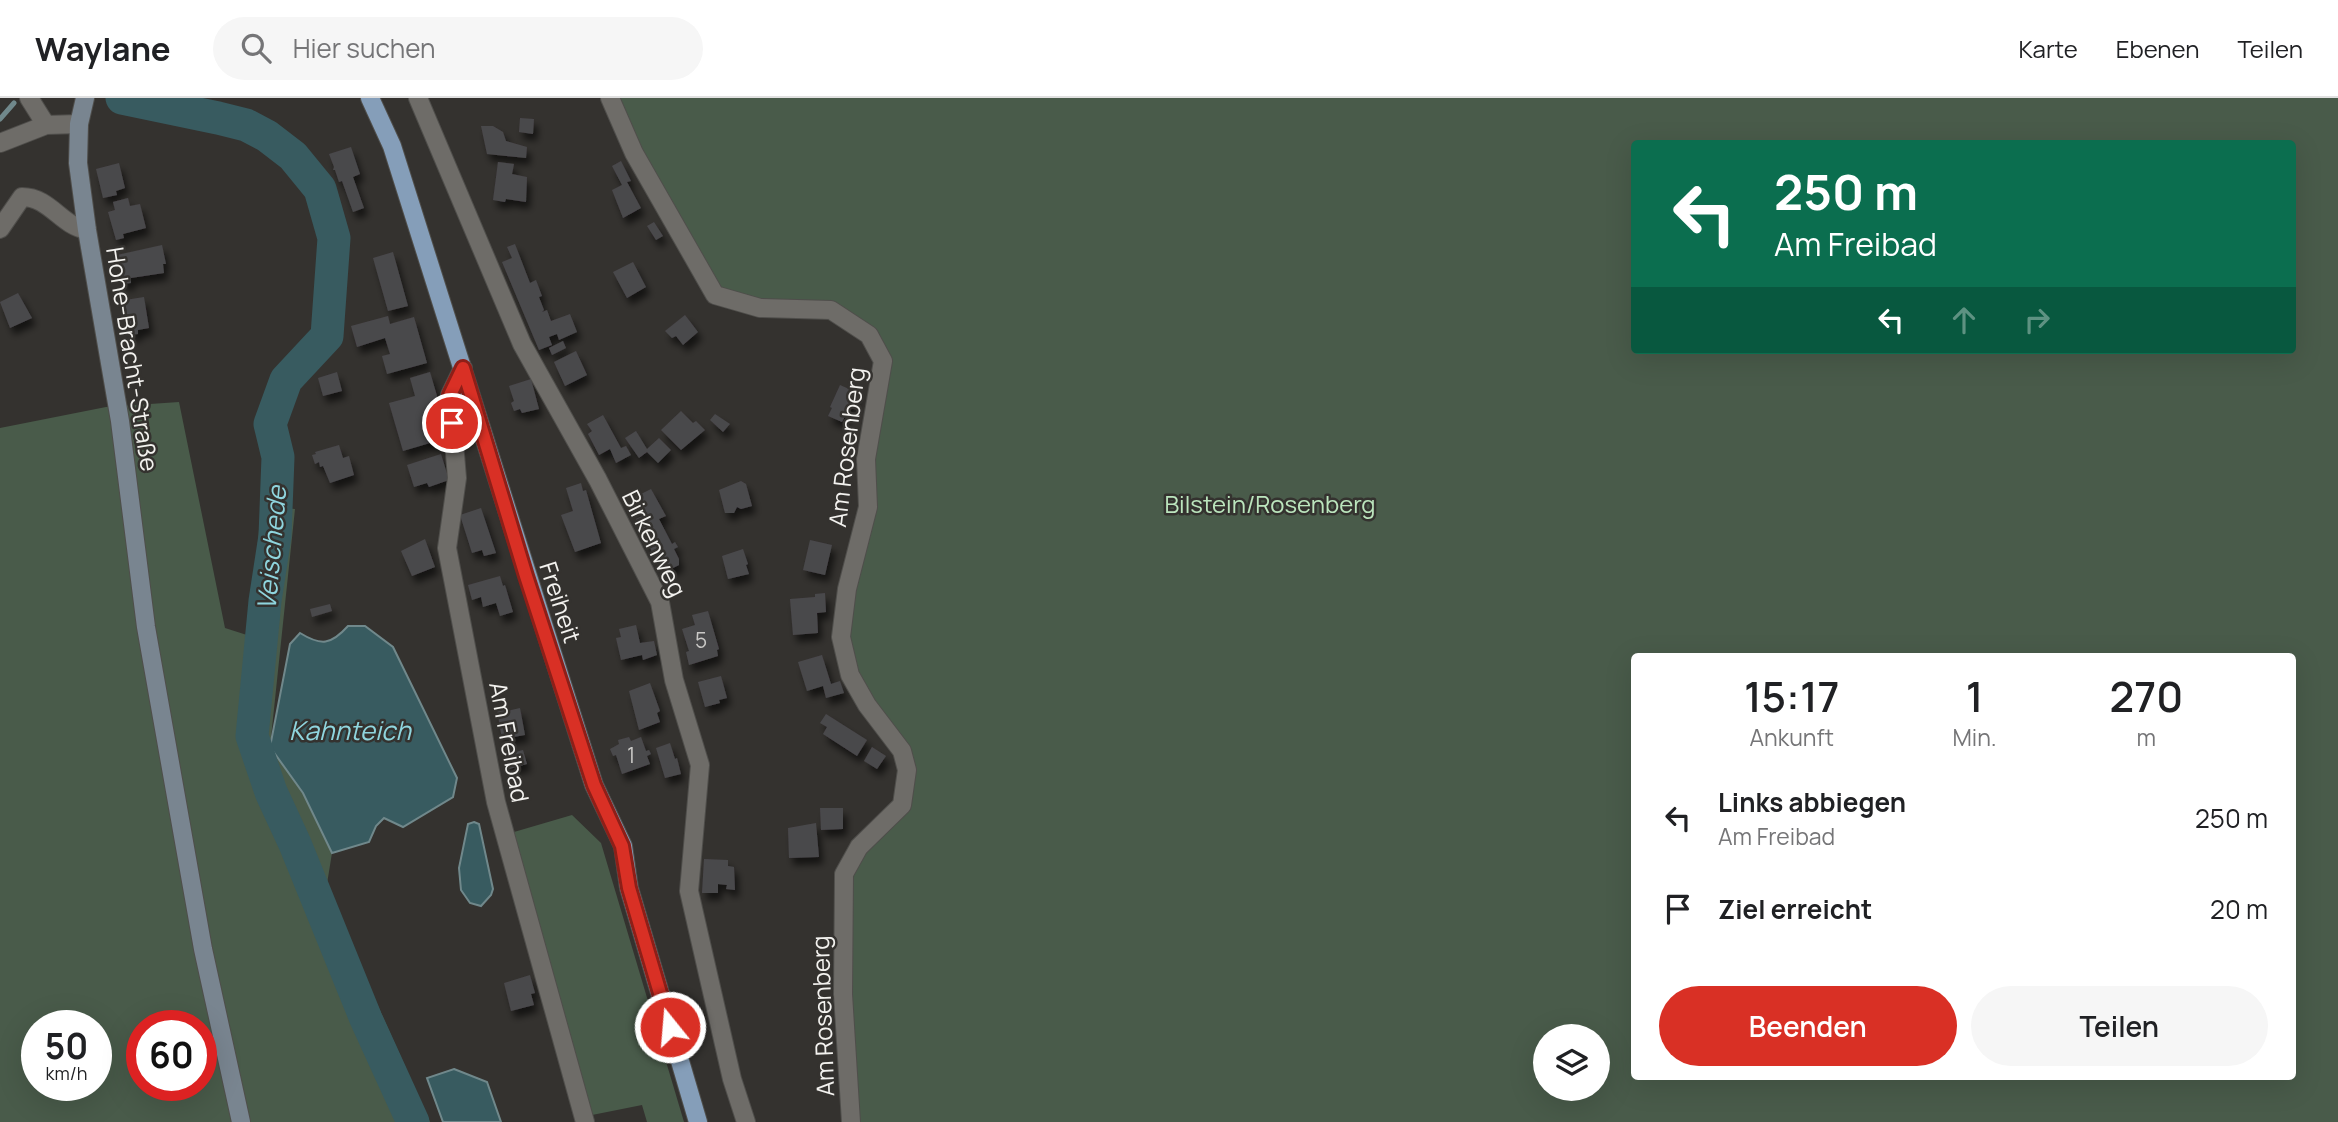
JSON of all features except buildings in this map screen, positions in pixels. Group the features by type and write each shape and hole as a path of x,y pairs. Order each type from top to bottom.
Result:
{"main road":[{"name":"Freiheit","path":"370,98 392,146 594,785 622,846 629,888 698,1122"},
{"name":"Hohe-Bracht-Straße","path":"82,111 78,163 120,421 146,627 203,949 242,1122"}],"street":[{"path":"29,98 46,125"},
{"name":"Birkenweg","path":"418,98 522,344 598,480 660,602 674,680 700,765 689,891 732,1079 746,1122"},
{"name":"Am Rosenberg","path":"610,98 635,153 715,295 760,308 831,310 869,335 883,361 866,459 868,507 847,589 841,637 850,675 867,705 902,751 907,770 902,805 859,847 844,874 843,994 851,1122"},
{"path":"0,143 82,111"},
{"path":"0,229 22,197 30,197 48,204 78,228 87,230"},
{"name":"Am Freibad","path":"463,368 450,395 457,478 447,548 496,802 585,1122"}],"green space":[{"name":"Bilstein/Rosenberg","path":"610,98 2338,98 2338,1122 851,1122 844,874 902,805 907,770 867,705 841,637 883,361 831,310 715,295"},
{"path":"179,402 225,628 250,636 261,506 295,509 270,747 303,793 332,853 326,890 430,1122 0,1122 0,428 106,407"},
{"path":"572,815 601,843 684,1122 647,1122 642,1105 592,1115 514,832"}],"water":[{"name":"Kahnteich","path":"348,626 365,626 393,647 457,778 453,797 403,827 384,818 376,826 369,842 332,853 303,793 270,747 290,644 300,633 326,642"},
{"path":"468,824 479,824 493,889 481,906 470,903 461,890 459,868"},
{"path":"454,1069 487,1082 501,1122 443,1122 427,1078"}],"waterway":[{"name":"Veischede","path":"122,98 246,125 267,136 293,156 320,189 334,238 327,336 286,380 270,424 278,457 275,536 265,601 252,736 271,792 366,1019 413,1122"},
{"path":"0,119 14,103"}],"route":[{"path":"452,423 450,395 463,368 526,576 594,785 622,846 629,888 670,1027"}]}
